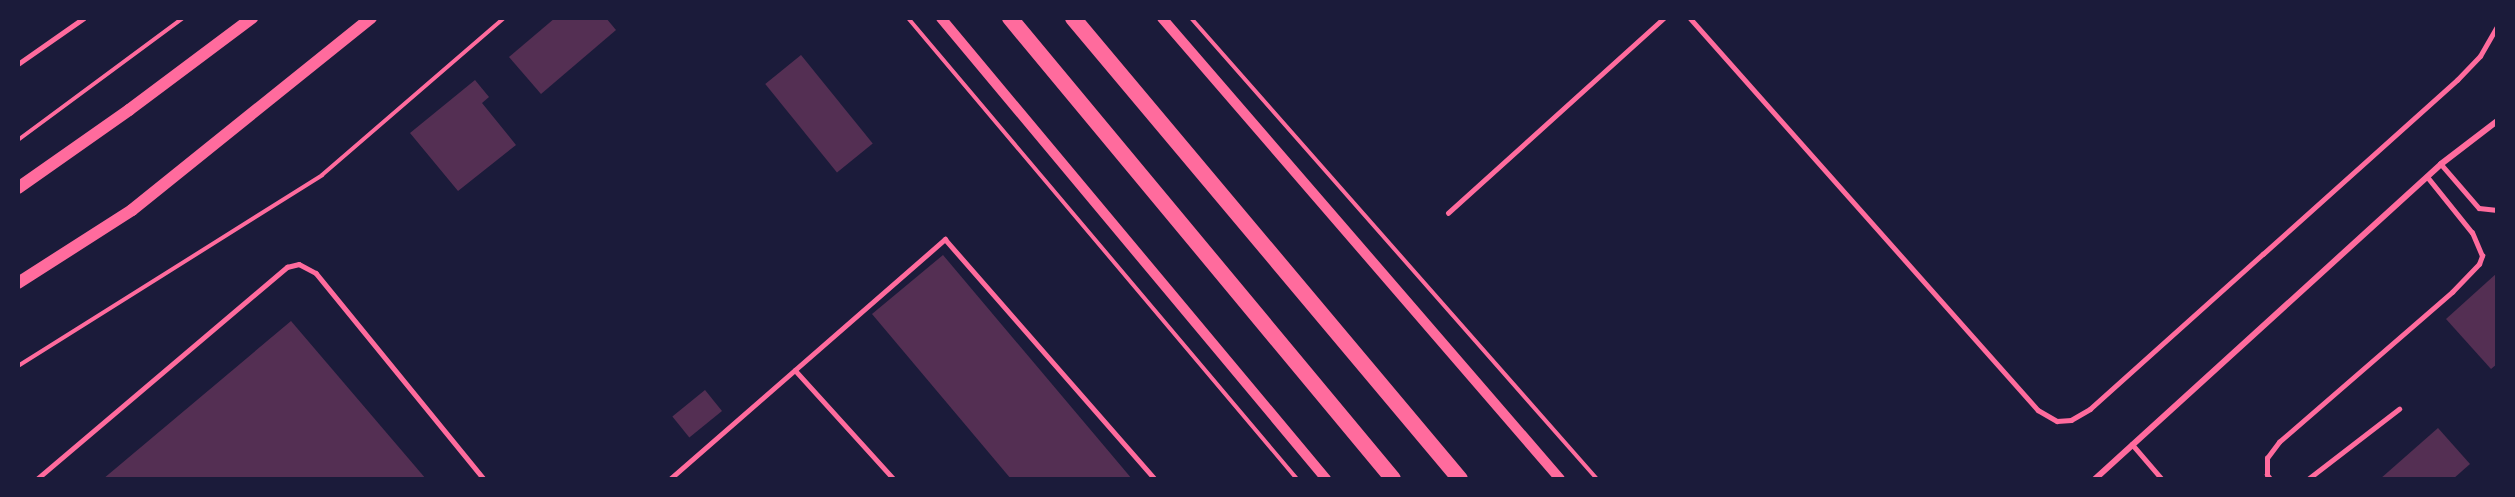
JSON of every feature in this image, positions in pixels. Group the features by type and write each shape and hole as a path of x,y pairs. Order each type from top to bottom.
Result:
{"highway":[{"path":"1010,18 1393,479"},
{"path":"1073,18 1460,479"}],"main road":[{"path":"18,188 129,110 252,18"},
{"path":"18,283 132,210 371,18"}],"street":[{"path":"941,18 1326,479"},
{"path":"1162,18 1560,479"},
{"path":"2095,479 2441,164 2497,121"}],"lane":[{"path":"18,64 84,18"},
{"path":"1448,213 1664,18"},
{"path":"1690,18 2038,410 2057,421 2071,420 2090,409 2457,80 2480,56 2497,26"},
{"path":"2441,164 2479,208 2497,210"},
{"path":"2270,479 2267,475 2267,458 2279,442 2452,292 2479,264 2482,256 2472,233 2427,177"},
{"path":"670,479 945,239 1155,479"},
{"path":"37,479 287,267 299,264 316,273 484,479"},
{"path":"795,370 894,479"},
{"path":"2308,479 2399,409"},
{"path":"2132,444 2162,479"}],"path":[{"path":"18,140 183,18"},
{"path":"18,366 322,175 504,18"},
{"path":"908,18 1297,479"},
{"path":"1191,18 1597,479"}],"building":[{"path":"555,18 606,18 616,30 541,94 509,57"},
{"path":"801,55 873,144 837,173 765,84"},
{"path":"475,80 489,97 482,103 516,145 458,191 410,133"},
{"path":"943,255 1132,479 1011,479 872,314"},
{"path":"2497,273 2497,364 2491,369 2446,319"},
{"path":"291,321 426,479 103,479"},
{"path":"705,390 722,411 689,437 672,416"},
{"path":"2438,428 2470,464 2453,479 2380,479"}]}
